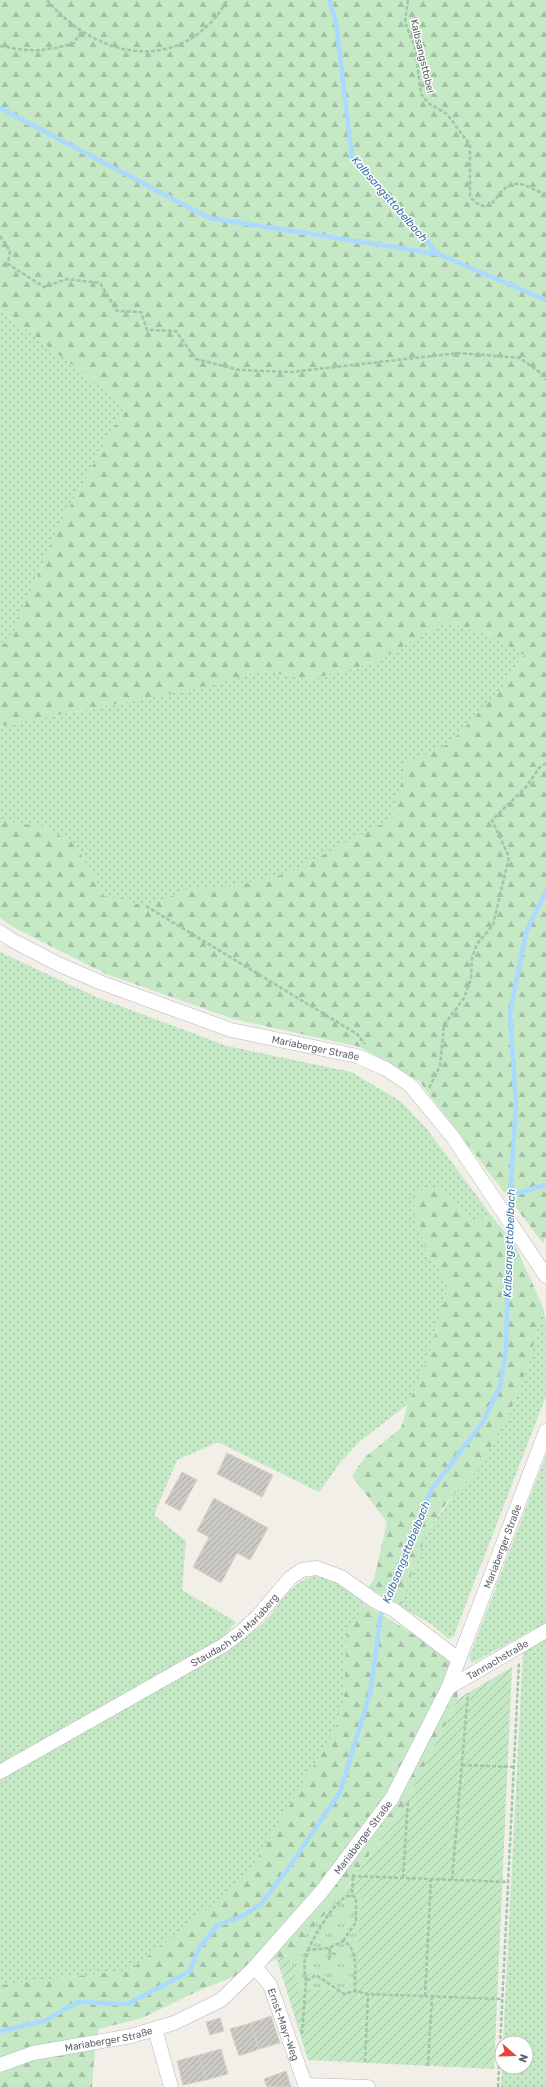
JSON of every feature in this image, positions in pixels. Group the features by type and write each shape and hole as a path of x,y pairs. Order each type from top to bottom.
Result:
{"street":[{"name":"Mariaberger Straße","path":"0,932 12,940 58,964 110,986 231,1030 356,1056 386,1069 410,1085 452,1136 546,1275"},
{"name":"Mariaberger Straße","path":"0,2065 33,2053 131,2036 155,2029 174,2023 221,2000 255,1967 322,1891 392,1798 448,1688 546,1431"},
{"name":"Staudach bei Mariaberg","path":"0,1772 224,1645 242,1632 290,1578 302,1570 317,1568 341,1576 375,1601 394,1610 458,1659"},
{"name":"Tannachstraße","path":"448,1688 546,1631"},
{"name":"Ernst-Mayr-Weg","path":"255,1967 270,1984 306,2086 368,2087"},
{"path":"155,2029 171,2087"}],"path":[{"path":"46,0 81,32 127,51 158,52 186,42 203,31 223,9 227,0"},
{"name":"Kalbsangsttobel","path":"408,0 406,22 415,48 422,94 428,103 447,114 470,145 470,198 476,204 483,206 490,205 506,188 512,184 520,184 536,192 546,194"},
{"path":"0,46 27,52 51,50 74,43 81,32"},
{"path":"0,236 10,251 8,264 44,286 67,279 100,283 117,311 141,312 147,330 176,331 196,359 239,370 291,372 459,353 520,358 542,374 546,380"},
{"path":"423,1099 440,1066 444,1025 464,998 471,979 472,958 478,944 493,925 510,857 492,820 527,786 539,768 546,764"},
{"path":"146,906 357,1034 367,1046"},
{"path":"498,2087 520,1646"},
{"path":"452,1880 469,1675"},
{"path":"462,1765 514,1767"},
{"path":"403,1878 408,1796"},
{"path":"352,1876 508,1882"},
{"path":"425,1996 431,1879"},
{"path":"295,2053 304,2030 306,1980 304,1969 305,1957 308,1950 314,1938 336,1906 347,1895 352,1895 356,1898 356,1922 344,1941 330,1949 308,1950"},
{"path":"344,1941 349,1945 354,1954 354,1991"},
{"path":"330,1949 336,1955"},
{"path":"329,1960 330,1949"},
{"path":"306,1980 316,1975 344,1994 354,1991 368,1994 502,1999"},
{"path":"365,2062 368,1994"},
{"path":"428,2066 432,1996"}],"green space":[{"path":"0,0 546,0 546,1237 543,1243 419,1081 360,1047 234,1019 106,974 17,929 0,918 0,820 44,827 75,844 104,896 146,906 187,890 235,886 286,874 392,819 406,764 450,743 501,689 524,655 489,635 445,622 374,663 311,679 262,671 190,690 0,726 0,642 8,644 60,524 126,406 0,310"},
{"path":"0,310 126,406 60,524 8,645 0,642"},
{"path":"445,622 489,635 524,654 501,689 450,743 406,764 392,819 286,874 235,886 188,890 146,906 104,896 75,844 44,827 0,820 0,726 190,690 262,671 311,679 374,663"},
{"path":"0,952 96,997 227,1046 351,1072 400,1101 426,1128 491,1215 471,1223 443,1188 414,1216 429,1257 449,1283 429,1356 408,1404 359,1442 340,1463 319,1492 218,1442 177,1460 154,1515 186,1541 182,1590 236,1622 220,1641 0,1764"},
{"path":"443,1188 471,1223 491,1215 515,1245 543,1307 529,1363 508,1417 477,1471 447,1502 426,1534 400,1606 368,1588 374,1579 387,1522 352,1476 364,1458 401,1428 408,1404 429,1356 449,1283 429,1257 414,1216 414,1190"},
{"path":"543,1307 546,1322 546,1396 454,1635 449,1639 431,1624 400,1606 426,1534 508,1417 529,1363"},
{"path":"546,1455 546,1623 472,1663 469,1658"},
{"path":"315,1576 338,1581 365,1604 347,1633 344,1698 335,1731 244,1880 130,1970 0,1985 0,1776 245,1637 269,1617 286,1595 298,1583"},
{"path":"365,1604 454,1660 458,1699 406,1802 343,1893 355,1991 287,1955 198,1991 142,2018 99,2029 94,2059 92,2087 0,2087 0,1985 130,1970 244,1880 335,1731 344,1698 347,1633"},
{"path":"546,1639 546,2087 501,2087 502,2075 534,2075 534,2035 503,2035 523,1652"},
{"path":"512,1667 496,2035 494,2035 494,2069 308,2060 277,1959 288,1955 296,1976 299,1991 308,1989 354,1991 361,1896 343,1894 406,1802 458,1699"},
{"path":"343,1894 361,1896 355,1991 308,1989 298,1992 296,1976 288,1955"}],"building":[{"path":"227,1453 273,1475 262,1497 217,1474"},
{"path":"182,1472 197,1480 180,1511 165,1503"},
{"path":"214,1498 268,1528 250,1560 237,1553 221,1583 193,1567 209,1537 197,1531"},
{"path":"271,2016 280,2043 259,2049 251,2023"},
{"path":"220,2018 224,2031 210,2035 206,2022"},
{"path":"251,2023 259,2049 239,2056 230,2029"},
{"path":"221,2049 228,2074 206,2080 199,2055"},
{"path":"199,2055 206,2080 183,2085 177,2061"},
{"path":"286,2071 291,2087 267,2087 264,2079"}],"waterway":[{"name":"Kalbsangsttobelbach","path":"329,0 336,22 352,157 438,254 546,300"},
{"path":"0,108 209,218 438,254"},
{"name":"Kalbsangsttobelbach","path":"509,1214 516,1104 510,1013 526,932 546,891"},
{"path":"511,1195 546,1185"},
{"name":"Kalbsangsttobelbach","path":"0,2031 44,2021 78,2002 128,2004 190,1971 199,1948 218,1925 243,1916 261,1904 288,1869 340,1792 370,1694 381,1615 401,1562 431,1490 483,1422 500,1386 506,1350 509,1228"}]}
